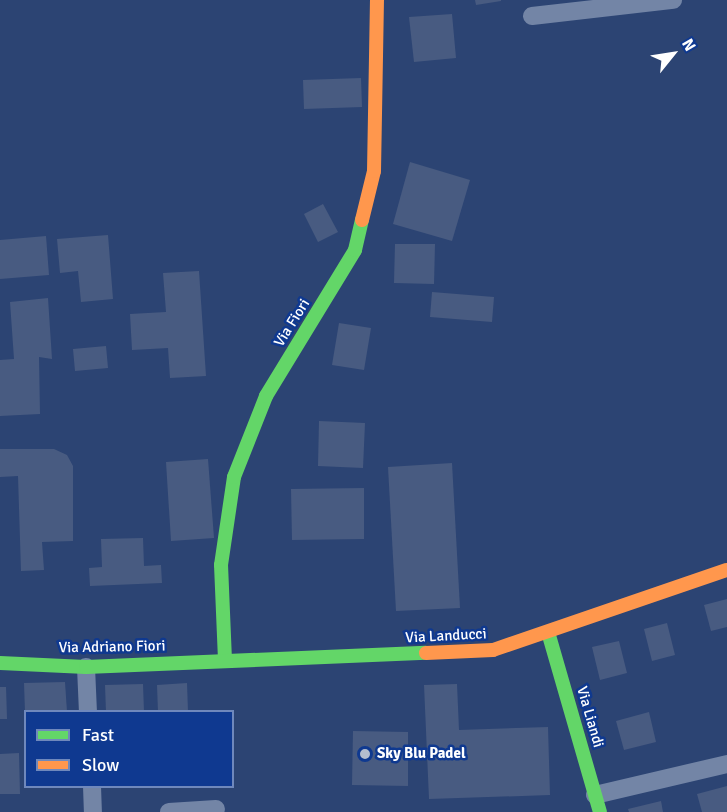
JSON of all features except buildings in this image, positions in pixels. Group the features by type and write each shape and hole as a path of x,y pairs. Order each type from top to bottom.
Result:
{"street":[{"name":"Via Fiori","path":"225,660 221,565 234,477 266,396 355,250 374,171 379,62 377,0"},
{"path":"532,16 673,0"},
{"name":"Via Landucci","path":"225,660 493,650 727,570"},
{"name":"Via Liandi","path":"548,632 598,804"},
{"name":"Via Adriano Fiori","path":"0,663 86,667 225,660"},
{"path":"86,667 88,710"},
{"path":"598,804 727,764"},
{"path":"92,788 93,812"},
{"path":"169,812 216,809"}],"traffic: fast":[{"path":"225,660 221,565 234,477 266,396 355,250 362,220"},
{"path":"548,632 600,812"},
{"path":"0,663 86,667 426,653"}],"traffic: slow":[{"path":"362,220 374,171 377,0"},
{"path":"426,653 493,650 727,570"}],"place":[{"name":"Sky Blu Padel","path":"365,754"}]}
